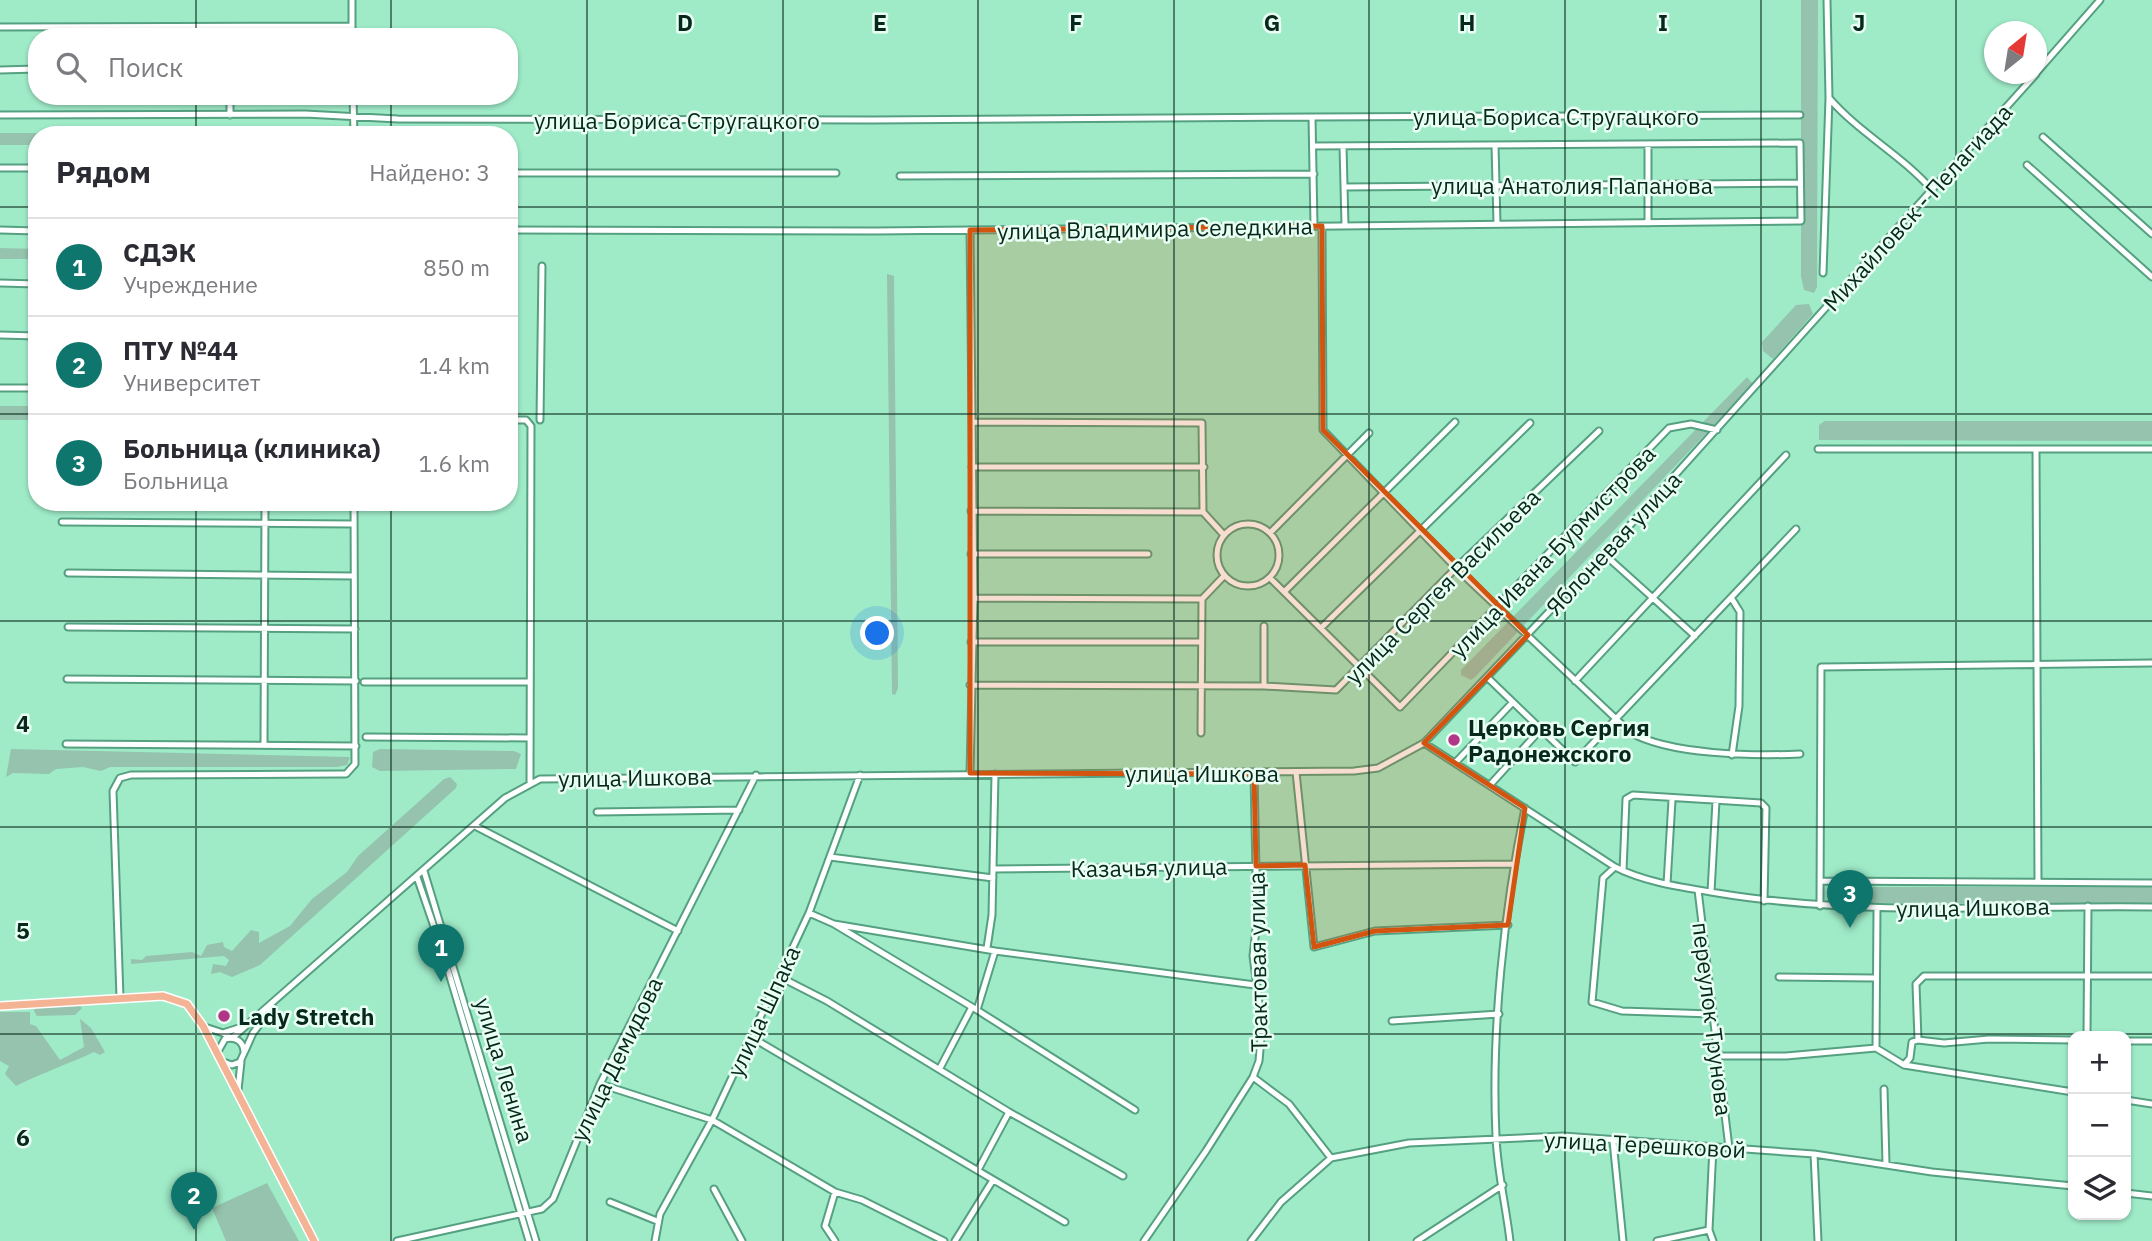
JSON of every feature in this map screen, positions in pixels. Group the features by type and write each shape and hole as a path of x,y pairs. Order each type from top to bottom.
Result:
{"main road":[{"path":"0,1006 120,998 177,998 191,1007 314,1241"}],"street":[{"path":"0,27 352,26 352,0"},
{"path":"1823,273 1829,98 1827,0"},
{"name":"Михайловск - Пелагиада","path":"2047,60 2100,0"},
{"path":"0,70 28,69"},
{"name":"Михайловск - Пелагиада","path":"1798,340 2026,84"},
{"path":"1829,98 1843,114 1887,147 1933,191"},
{"path":"230,105 230,115"},
{"path":"353,105 354,126"},
{"name":"улица Бориса Стругацкого","path":"0,115 873,120 1800,115"},
{"path":"1312,117 1314,226"},
{"path":"2043,137 2152,234"},
{"path":"1313,146 1800,143 1800,183"},
{"path":"1648,144 1648,223"},
{"path":"1495,145 1497,224"},
{"path":"1343,146 1345,226"},
{"path":"2027,165 2152,277"},
{"path":"0,168 28,168"},
{"path":"518,173 836,173"},
{"path":"900,176 1314,174"},
{"name":"улица Анатолия Папанова","path":"1344,187 1800,183"},
{"name":"улица Владимира Селедкина","path":"518,230 970,230 1801,221 1800,183"},
{"path":"1322,226 1323,430 1347,458 1456,568 1615,720 1644,740 1732,755 1800,754"},
{"path":"0,230 28,230"},
{"path":"970,230 974,422 970,773"},
{"path":"518,421 542,418 542,267"},
{"path":"0,283 28,284"},
{"path":"0,335 28,336"},
{"name":"Яблоневая улица","path":"1424,743 1604,554 1798,340"},
{"path":"0,388 28,388"},
{"path":"526,421 531,426 530,782"},
{"path":"974,422 1202,424 1203,512 1223,534"},
{"path":"1285,591 1455,422"},
{"path":"1321,628 1530,424"},
{"name":"улица Ивана Бурмистрова","path":"1359,667 1399,707 1499,608 1670,428 1691,424 1717,430"},
{"name":"улица Сергея Васильева","path":"970,685 1264,686 1336,690 1456,568 1599,432"},
{"path":"1270,533 1369,433"},
{"path":"1818,449 2152,449"},
{"path":"2036,449 2038,881"},
{"path":"1575,681 1786,455"},
{"path":"972,467 1204,467"},
{"path":"264,744 265,511"},
{"path":"120,998 113,791 117,781 131,775 346,774 355,764 354,511"},
{"path":"971,511 1203,512"},
{"path":"62,522 354,524"},
{"path":"1245,524 1256,525 1270,533 1280,548 1280,558 1270,578 1245,587 1223,577 1217,559 1217,547 1223,534 1233,527 1245,524"},
{"path":"1488,678 1576,762 1796,528"},
{"path":"971,554 1148,554"},
{"path":"1604,554 1695,636"},
{"path":"68,573 355,576"},
{"path":"1201,733 1202,599 1223,577"},
{"path":"1270,578 1359,667"},
{"path":"974,598 1202,599"},
{"path":"1732,599 1740,611 1739,706 1732,755"},
{"path":"1264,626 1264,686"},
{"path":"68,627 355,629"},
{"path":"971,642 1200,642"},
{"path":"1819,906 1821,667 2152,663"},
{"path":"67,679 356,681"},
{"path":"364,682 529,682"},
{"path":"1456,762 1513,702"},
{"path":"1490,785 1541,729"},
{"path":"366,737 529,738"},
{"name":"улица Ишкова","path":"232,1038 505,798 530,782 563,777 970,773 1254,774 1378,768 1424,743 1615,867 1667,884 1764,901 1819,906 2152,907"},
{"path":"66,744 356,746"},
{"path":"1296,772 1314,947 1374,931 1508,925"},
{"path":"987,948 993,878 995,774"},
{"name":"Трактовая улица","path":"1144,1241 1179,1194 1253,1077 1260,1054 1262,1026 1252,956 1257,920 1254,774"},
{"name":"улица Демидова","path":"397,1241 525,1213 546,1206 557,1194 600,1084 756,775"},
{"name":"улица Шпака","path":"655,1241 657,1221 712,1120 809,913 860,775"},
{"path":"1623,871 1626,799 1633,795 1672,800 1761,803 1766,808 1764,901"},
{"path":"1667,884 1672,800"},
{"path":"1711,891 1716,801"},
{"path":"1510,1241 1496,1137 1499,1014 1514,864 1525,807"},
{"path":"597,812 739,810"},
{"path":"475,826 678,931"},
{"path":"830,856 993,878"},
{"name":"Казачья улица","path":"993,869 1514,864"},
{"path":"1615,867 1603,878 1592,1002 1622,1011 1712,1014"},
{"name":"улица Ленина","path":"424,871 525,1213 529,1241"},
{"name":"улица Ленина","path":"417,877 536,1241"},
{"name":"улица Ишкова","path":"1820,881 2152,883"},
{"name":"переулок Трунова","path":"1698,890 1729,1148"},
{"path":"2087,1031 2088,906"},
{"path":"1875,1048 1877,908"},
{"path":"809,913 834,924 975,1008 1135,1110"},
{"path":"834,924 995,951 1255,985"},
{"path":"940,1068 975,1008 995,951"},
{"path":"1918,1040 1916,984 1924,976 2077,979 2086,975 2152,976"},
{"path":"780,977 827,1001 1009,1112 1123,1176"},
{"path":"1779,977 1874,978"},
{"name":"улица Ишкова","path":"244,1051 253,1033 284,994"},
{"path":"1392,1021 1499,1014"},
{"path":"203,1026 242,1044 244,1051 237,1076 239,1097"},
{"path":"223,1033 245,1026"},
{"path":"751,1037 1065,1222"},
{"path":"232,1038 220,1043 219,1058 232,1065 241,1060"},
{"path":"1904,1065 1910,1058 1912,1042 1918,1040 1944,1043 1989,1039 2068,1040"},
{"path":"2131,1041 2152,1041"},
{"path":"1719,1056 1786,1056 1875,1048 1904,1065 2068,1091"},
{"path":"1253,1077 1296,1111 1331,1158"},
{"path":"600,1084 712,1120 835,1192 862,1200 944,1241"},
{"path":"1884,1089 1886,1164"},
{"path":"2131,1101 2152,1104"},
{"path":"978,1170 1009,1112"},
{"name":"улица Терешковой","path":"1251,1241 1281,1202 1331,1158 1387,1145 1496,1137 1563,1136 1814,1154 1932,1172 2068,1186"},
{"path":"1613,1141 1623,1241"},
{"name":"переулок Трунова","path":"1713,1147 1709,1230 1713,1241"},
{"path":"1814,1154 1818,1241"},
{"path":"955,1241 993,1180"},
{"path":"1418,1241 1503,1185"},
{"path":"713,1189 742,1241"},
{"path":"835,1192 825,1226 835,1241"},
{"path":"2131,1194 2152,1196"},
{"path":"610,1202 657,1221"},
{"path":"1657,1241 1709,1230"}],"highlighted area":[{"path":"1322,226 1323,430 1528,635 1424,743 1525,808 1508,925 1375,931 1314,947 1305,865 1256,866 1254,774 970,773 970,230"}],"green space":[{"path":"1801,0 1818,0 1817,287 1814,293 1804,290 1801,276"},
{"path":"0,133 28,133 28,145 0,145"},
{"path":"0,248 28,249 28,259 0,259"},
{"path":"887,274 894,276 898,688 895,695 892,694"},
{"path":"1809,304 1813,314 1773,359 1763,351 1762,342 1796,305"},
{"path":"1747,377 1753,384 1475,677 1471,680 1461,675 1461,670"},
{"path":"0,406 28,406 28,420 0,420"},
{"path":"1825,421 2152,421 2152,441 1819,440 1819,425"},
{"path":"11,749 350,757 347,765 337,767 110,767 101,771 83,767 56,769 49,774 13,773 6,777"},
{"path":"380,749 514,751 521,754 516,769 380,771 372,767 373,752"},
{"path":"450,777 457,784 456,788 260,965 232,977 220,972 211,974 213,964 226,966 229,960 224,956 131,964 131,959 142,960 146,956 192,952 201,956 207,945 223,942 224,947 232,951 251,930 259,932 259,943 290,926 312,899 347,872 358,856 444,779"},
{"path":"1855,887 2152,887 2152,903 1829,903 1828,896"},
{"path":"79,1005 82,1008 75,1015 37,1016 34,1011 35,1008"},
{"path":"0,1012 30,1012 30,1024 36,1026 60,1060 84,1047 80,1019 91,1028 105,1052 100,1055 94,1052 16,1086 5,1074 9,1066 0,1061"},
{"path":"267,1183 299,1241 226,1241 212,1208"}],"place":[{"name":"Церковь Сергия Радонежского","path":"1454,740"},
{"name":"Больница (клиника)","path":"1850,928"},
{"name":"СДЭК","path":"441,982"},
{"name":"Lady Stretch","path":"224,1016"},
{"name":"ПТУ №44","path":"194,1230"}]}
